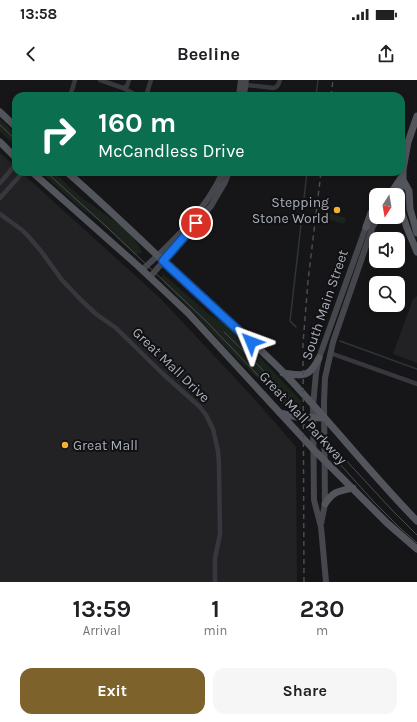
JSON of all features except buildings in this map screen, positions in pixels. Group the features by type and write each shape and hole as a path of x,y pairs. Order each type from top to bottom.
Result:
{"main road":[{"path":"240,92 244,82"},
{"path":"0,112 12,123"},
{"path":"405,159 408,142 417,116"},
{"path":"0,142 12,154"},
{"name":"Great Mall Parkway","path":"36,176 150,277 188,313 314,450 387,523 417,549"},
{"name":"Great Mall Parkway","path":"72,176 241,332 283,373 417,521"},
{"path":"142,270 165,249 203,206 221,176"},
{"path":"150,277 210,206 227,176"},
{"path":"395,188 403,178"},
{"path":"403,178 409,191 410,209 417,233"},
{"path":"400,188 403,178"},
{"path":"405,210 410,209"},
{"path":"366,227 369,219"},
{"name":"South Main Street","path":"326,582 321,527 314,500 313,406 316,373 319,358 366,227 369,223"},
{"path":"405,223 417,252"},
{"name":"South Main Street","path":"321,527 325,504 325,378 333,342 375,224"},
{"path":"341,296 348,298"},
{"path":"283,373 303,375 308,373 314,368 319,358"},
{"path":"280,412 297,417 324,418"},
{"path":"325,504 336,492 353,488"}],"street":[{"path":"71,92 75,80"},
{"path":"100,80 130,92"},
{"path":"123,88 128,86 129,80"},
{"path":"147,92 150,80"},
{"path":"244,82 274,88 279,85 280,80"},
{"path":"0,182 12,168"},
{"path":"0,198 19,176"},
{"name":"Great Mall Drive","path":"0,214 28,236 41,251 57,274 92,311 116,328 163,374 200,407 206,415 211,424 215,438 219,464 220,534 215,558 215,582"},
{"path":"330,354 417,384"}],"shaded area":[{"path":"0,119 12,130 12,142 0,132"},
{"name":"Great Mall","path":"0,153 12,164 12,176 25,176 160,298 250,394 296,447 297,582 0,582"},
{"path":"45,176 58,176 80,196 120,225 134,238 142,253 135,255 99,221 77,205"},
{"path":"325,212 346,218 344,224 324,218"},
{"path":"163,274 210,315 233,329 301,401 301,414 291,413 277,397 236,358 166,285 161,279"},
{"path":"417,296 417,363 393,354 413,299"}],"waterway":[{"path":"316,92 318,80"},
{"path":"296,327 290,321 307,176"},
{"path":"340,341 417,369"}],"tram line":[{"path":"0,125 12,136"},
{"path":"50,176 207,322 294,413 374,502 417,543"},
{"path":"224,332 258,365 391,509 417,535"}],"railway":[{"path":"332,92 333,80"},
{"path":"304,582 303,344 308,281 321,176"}],"place":[{"name":"Stepping Stone World","path":"337,210"},
{"name":"Great Mall","path":"65,445"}],"route":[{"path":"196,223 163,261 251,342"}]}
